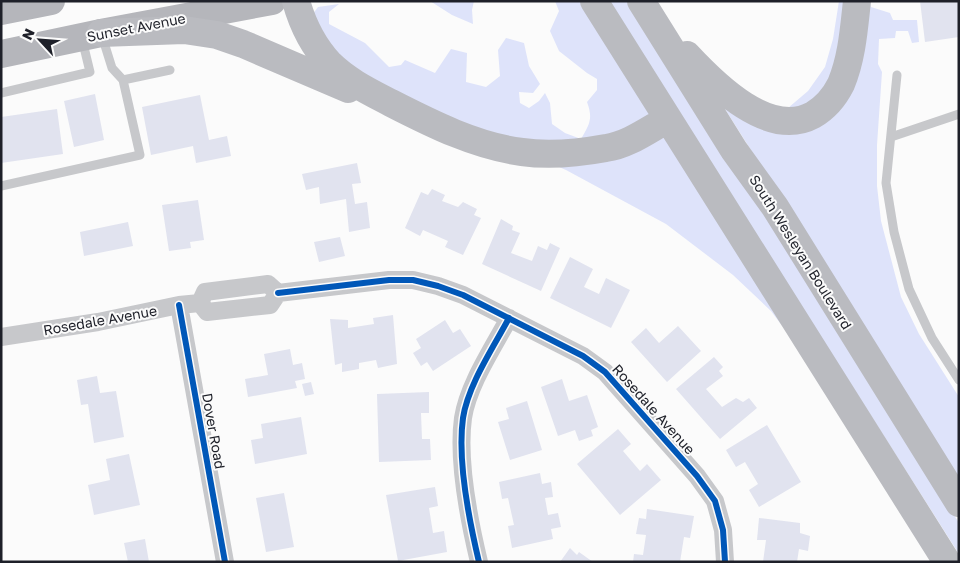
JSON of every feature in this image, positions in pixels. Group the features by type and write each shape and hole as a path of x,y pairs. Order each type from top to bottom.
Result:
{"highway":[{"path":"296,1 309,36 318,51 338,72 376,95 429,122"},
{"path":"594,1 947,562"},
{"path":"643,1 698,67 739,102 766,116 790,122 805,119 818,112 827,104 840,85 848,62 857,1"},
{"name":"South Wesleyan Boulevard","path":"643,1 734,150 775,207 959,503"},
{"path":"91,35 184,30 217,35 243,44 429,122 508,150 549,154 589,151 622,144 668,119"}],"main road":[{"path":"1,11 51,1"},
{"name":"Sunset Avenue","path":"1,54 272,1"}],"street":[{"name":"Rosedale Avenue","path":"1,337 98,322 200,302 205,292 268,284 278,293 388,280 413,280 438,286 463,295 583,356 605,372 697,476 715,501 723,530 724,562"},
{"name":"Dover Road","path":"179,305 225,562"},
{"path":"479,562 468,509 461,455 463,417 473,387 509,318"}],"lane":[{"path":"1,186 140,155 123,80 112,68 91,35"},
{"path":"1,93 90,72 91,35"},
{"path":"123,80 170,70"},
{"path":"897,75 886,183 894,232 909,289 932,338 959,380"},
{"path":"891,137 959,114"}],"shaded area":[{"path":"430,1 474,1 472,10 473,24 452,15"},
{"path":"555,1 582,1 783,327 771,311 733,275 666,224 566,170 438,115 336,59 312,15 318,7 339,4 329,12 329,24 365,43 389,67 401,65 405,60 435,73 451,49 467,53 466,82 486,87 500,76 498,50 506,38 524,43 529,66 540,84 533,93 519,92 520,103 529,108 539,101 545,93 550,103 552,124 565,133 581,139 590,121 587,102 597,90 597,79 559,51 550,31 559,11"},
{"path":"607,1 632,1 959,523 959,554"},
{"path":"839,1 869,1 871,7 890,13 893,20 917,20 919,42 912,43 908,31 896,31 895,38 879,39 878,64 882,72 877,145 877,186 881,221 901,297 919,334 959,397 959,479 725,109 788,108 808,91 825,67 833,39"}],"building":[{"path":"920,1 959,1 959,37 925,42"},
{"path":"95,94 104,140 74,147 64,101"},
{"path":"200,95 209,140 227,136 231,156 196,163 193,146 151,155 142,107"},
{"path":"57,109 63,154 1,163 1,117"},
{"path":"357,163 361,183 352,184 355,204 367,202 370,228 349,232 346,199 320,204 319,187 306,190 302,174"},
{"path":"432,189 445,195 442,201 458,207 463,202 477,209 474,215 481,218 463,255 445,247 448,241 423,230 420,236 405,228 421,192 428,195"},
{"path":"198,200 204,240 190,242 191,248 169,251 162,205"},
{"path":"501,219 513,226 512,230 520,233 511,253 532,261 538,246 547,250 550,243 560,248 541,291 482,264"},
{"path":"128,222 133,246 84,256 80,232"},
{"path":"340,237 345,256 319,262 314,242"},
{"path":"570,257 593,269 584,287 599,294 606,278 630,290 611,328 550,298"},
{"path":"393,315 397,364 378,368 376,360 359,363 359,369 342,372 342,363 335,365 330,319 348,320 348,328 374,324 373,318"},
{"path":"445,320 453,333 460,329 471,346 433,371 427,362 421,366 413,353 421,348 416,339"},
{"path":"678,326 701,351 667,382 631,342 646,328 659,343"},
{"path":"290,349 293,365 302,363 305,379 295,381 297,388 248,397 245,379 268,375 264,354"},
{"path":"714,357 723,367 719,371 723,376 706,389 722,407 736,398 743,402 749,398 757,408 720,439 676,389"},
{"path":"97,376 100,393 116,391 124,437 94,443 88,404 81,405 77,380"},
{"path":"562,379 569,401 587,395 598,427 591,430 593,436 579,441 575,430 558,436 541,387"},
{"path":"311,382 314,394 305,396 302,384"},
{"path":"429,392 429,413 421,413 422,439 430,439 431,460 379,462 377,394"},
{"path":"527,401 542,450 510,460 498,422 509,419 506,408"},
{"path":"301,417 307,454 255,464 251,440 263,438 261,424"},
{"path":"767,425 801,482 759,507 749,490 758,484 745,462 736,467 726,450"},
{"path":"618,429 631,444 623,451 640,471 647,464 661,480 620,515 577,464"},
{"path":"129,454 140,505 94,515 88,485 110,480 106,459"},
{"path":"540,473 542,484 551,482 553,497 545,498 548,515 558,513 561,527 551,529 553,539 512,548 508,526 514,525 508,498 502,499 499,482"},
{"path":"435,487 438,506 429,508 433,533 444,531 447,552 398,561 386,495"},
{"path":"284,493 294,547 266,552 256,498"},
{"path":"647,509 694,516 690,538 684,537 680,562 633,562 634,554 643,555 646,535 636,534 639,518 646,519"},
{"path":"759,518 800,523 800,533 810,536 808,551 799,549 797,562 763,562 766,540 757,540"},
{"path":"145,539 149,562 128,562 124,543"},
{"path":"570,548 577,555 579,552 593,562 560,562"}],"cycle path":[{"path":"278,293 389,280 413,280 463,295 583,356 605,372 697,476 715,501 723,530 725,562"},
{"path":"179,305 225,562"},
{"path":"479,562 471,528 463,471 463,418 470,393 509,318"}]}
